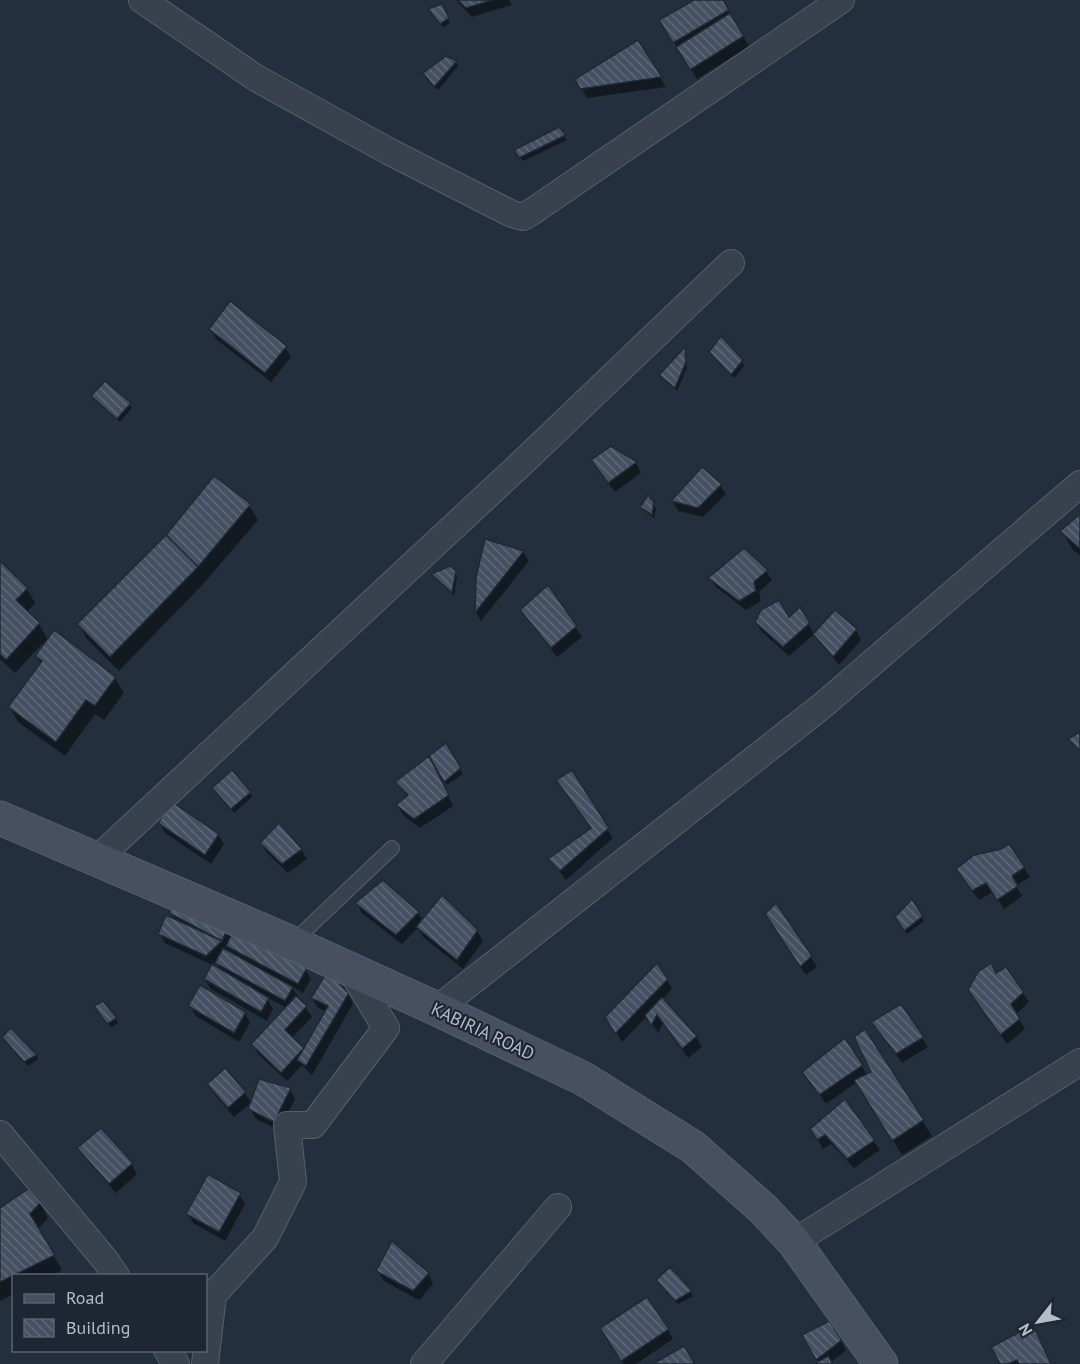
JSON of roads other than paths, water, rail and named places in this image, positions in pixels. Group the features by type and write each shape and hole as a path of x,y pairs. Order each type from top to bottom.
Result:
{"main road":[{"name":"KABIRIA ROAD","path":"0,818 292,943 584,1079 693,1147 763,1209 794,1242 881,1364"}],"street":[{"path":"152,2 256,78 390,152 512,214 523,217 841,0"},
{"path":"96,860 524,461 731,263"},
{"path":"437,1009 822,706 1080,484"},
{"path":"207,1347 213,1295 265,1238 293,1182 288,1125 312,1125 386,1028 351,970"},
{"path":"794,1242 1080,1062"},
{"path":"0,1134 115,1274"},
{"path":"424,1364 558,1207"}],"lane":[{"path":"292,943 392,848"}]}
